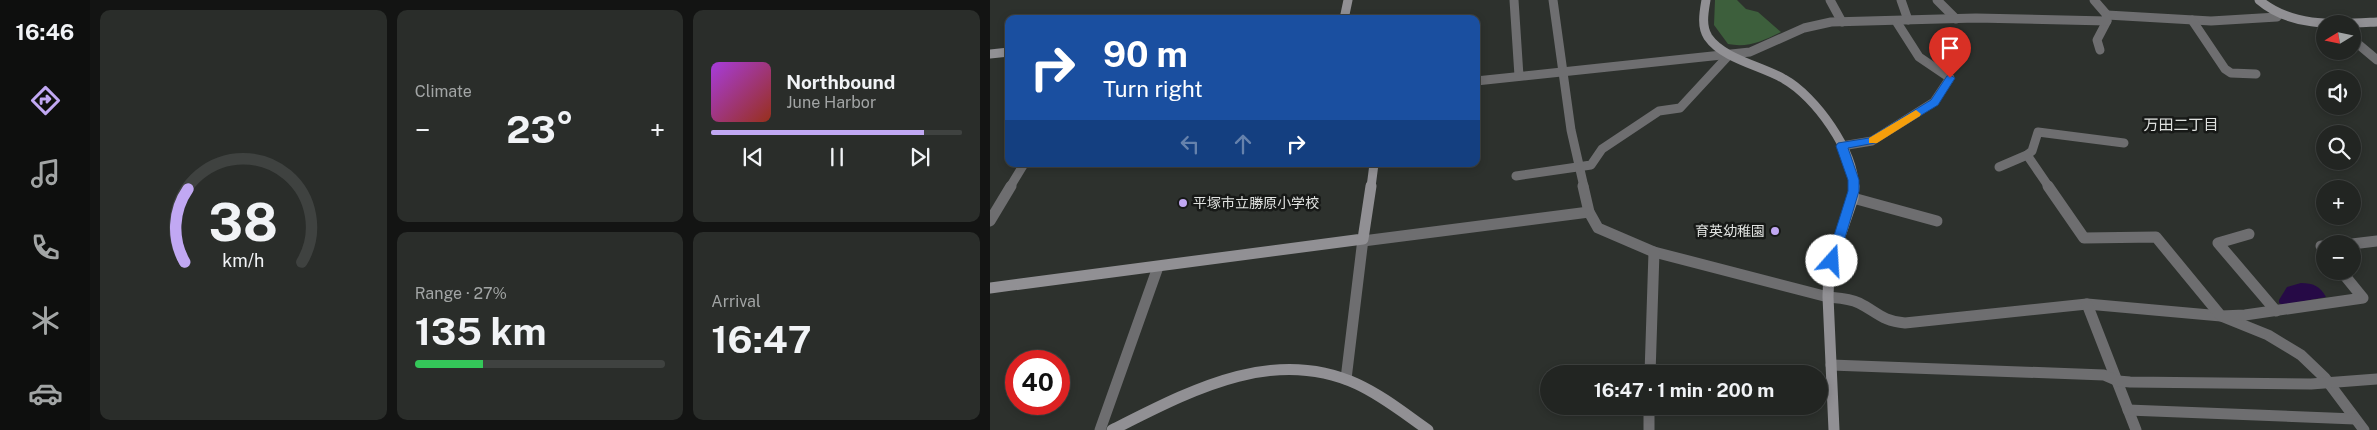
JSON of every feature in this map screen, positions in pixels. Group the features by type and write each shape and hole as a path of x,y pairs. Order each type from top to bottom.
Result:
{"street":[{"path":"1345,15 1348,0"},
{"path":"1514,0 1519,76"},
{"path":"1553,0 1571,130 1590,212 1598,228 1654,252 1828,297 1844,298 1859,303 1876,315 1894,322 1905,323 2048,306 2086,304 2221,316 2276,311 2363,298 2349,280"},
{"path":"1706,0 1704,30 1714,43 1729,55 1797,87 1828,120 1842,146 1854,180 1853,198 1829,268 1828,297 1834,430"},
{"path":"1830,0 1842,22"},
{"path":"1901,0 1908,20"},
{"path":"1937,0 1956,19"},
{"path":"2094,0 2107,18"},
{"path":"2260,0 2278,14 2297,19 2316,21"},
{"path":"1480,80 1750,52 1817,24 1956,19 2107,18 2192,20 2268,18 2277,17 2278,14"},
{"path":"2100,50 2097,40 2107,18"},
{"path":"2192,20 2225,69 2231,73 2256,74"},
{"path":"1842,146 1872,141 1920,112 1934,102 1950,78 1919,57 1896,21"},
{"path":"2361,22 2377,22"},
{"path":"2361,47 2377,60"},
{"path":"990,54 1005,52"},
{"path":"1516,176 1580,168 1591,164 1602,149 1659,111 1680,108 1729,55"},
{"path":"1999,167 2032,151 2038,132 2124,143"},
{"path":"2027,155 2084,238 2156,237 2221,316 2240,322 2294,350 2312,364 2364,430"},
{"path":"990,221 1022,167"},
{"path":"1346,379 1374,167"},
{"path":"1853,198 1938,221"},
{"path":"990,288 1590,212"},
{"path":"2249,234 2218,243 2276,311"},
{"path":"2361,243 2377,241"},
{"path":"1650,365 1654,252"},
{"path":"1100,430 1158,267"},
{"path":"2086,304 2136,430"},
{"path":"1831,365 2104,375 2118,381 2329,384 2377,378"},
{"path":"1112,430 1197,388 1235,374 1267,369 1305,369 1346,379 1381,398 1428,430"},
{"path":"2128,410 2355,419"},
{"path":"1649,430 1650,415"}],"green space":[{"path":"1715,0 1737,0 1746,9 1758,12 1781,32 1762,41 1749,44 1728,44 1714,25"}],"shaded area":[{"path":"2301,283 2316,286 2326,297 2283,305 2279,303 2287,287"}],"slow traffic":[{"path":"1873,140 1916,114"}],"place":[{"name":"平塚市立勝原小学校","path":"1183,203"},
{"name":"育英幼稚園","path":"1775,231"}],"district":[{"name":"万田二丁目","path":"2181,125"}],"route":[{"path":"1832,261 1854,191 1854,180 1842,146 1872,141 1934,102 1950,78"}]}
